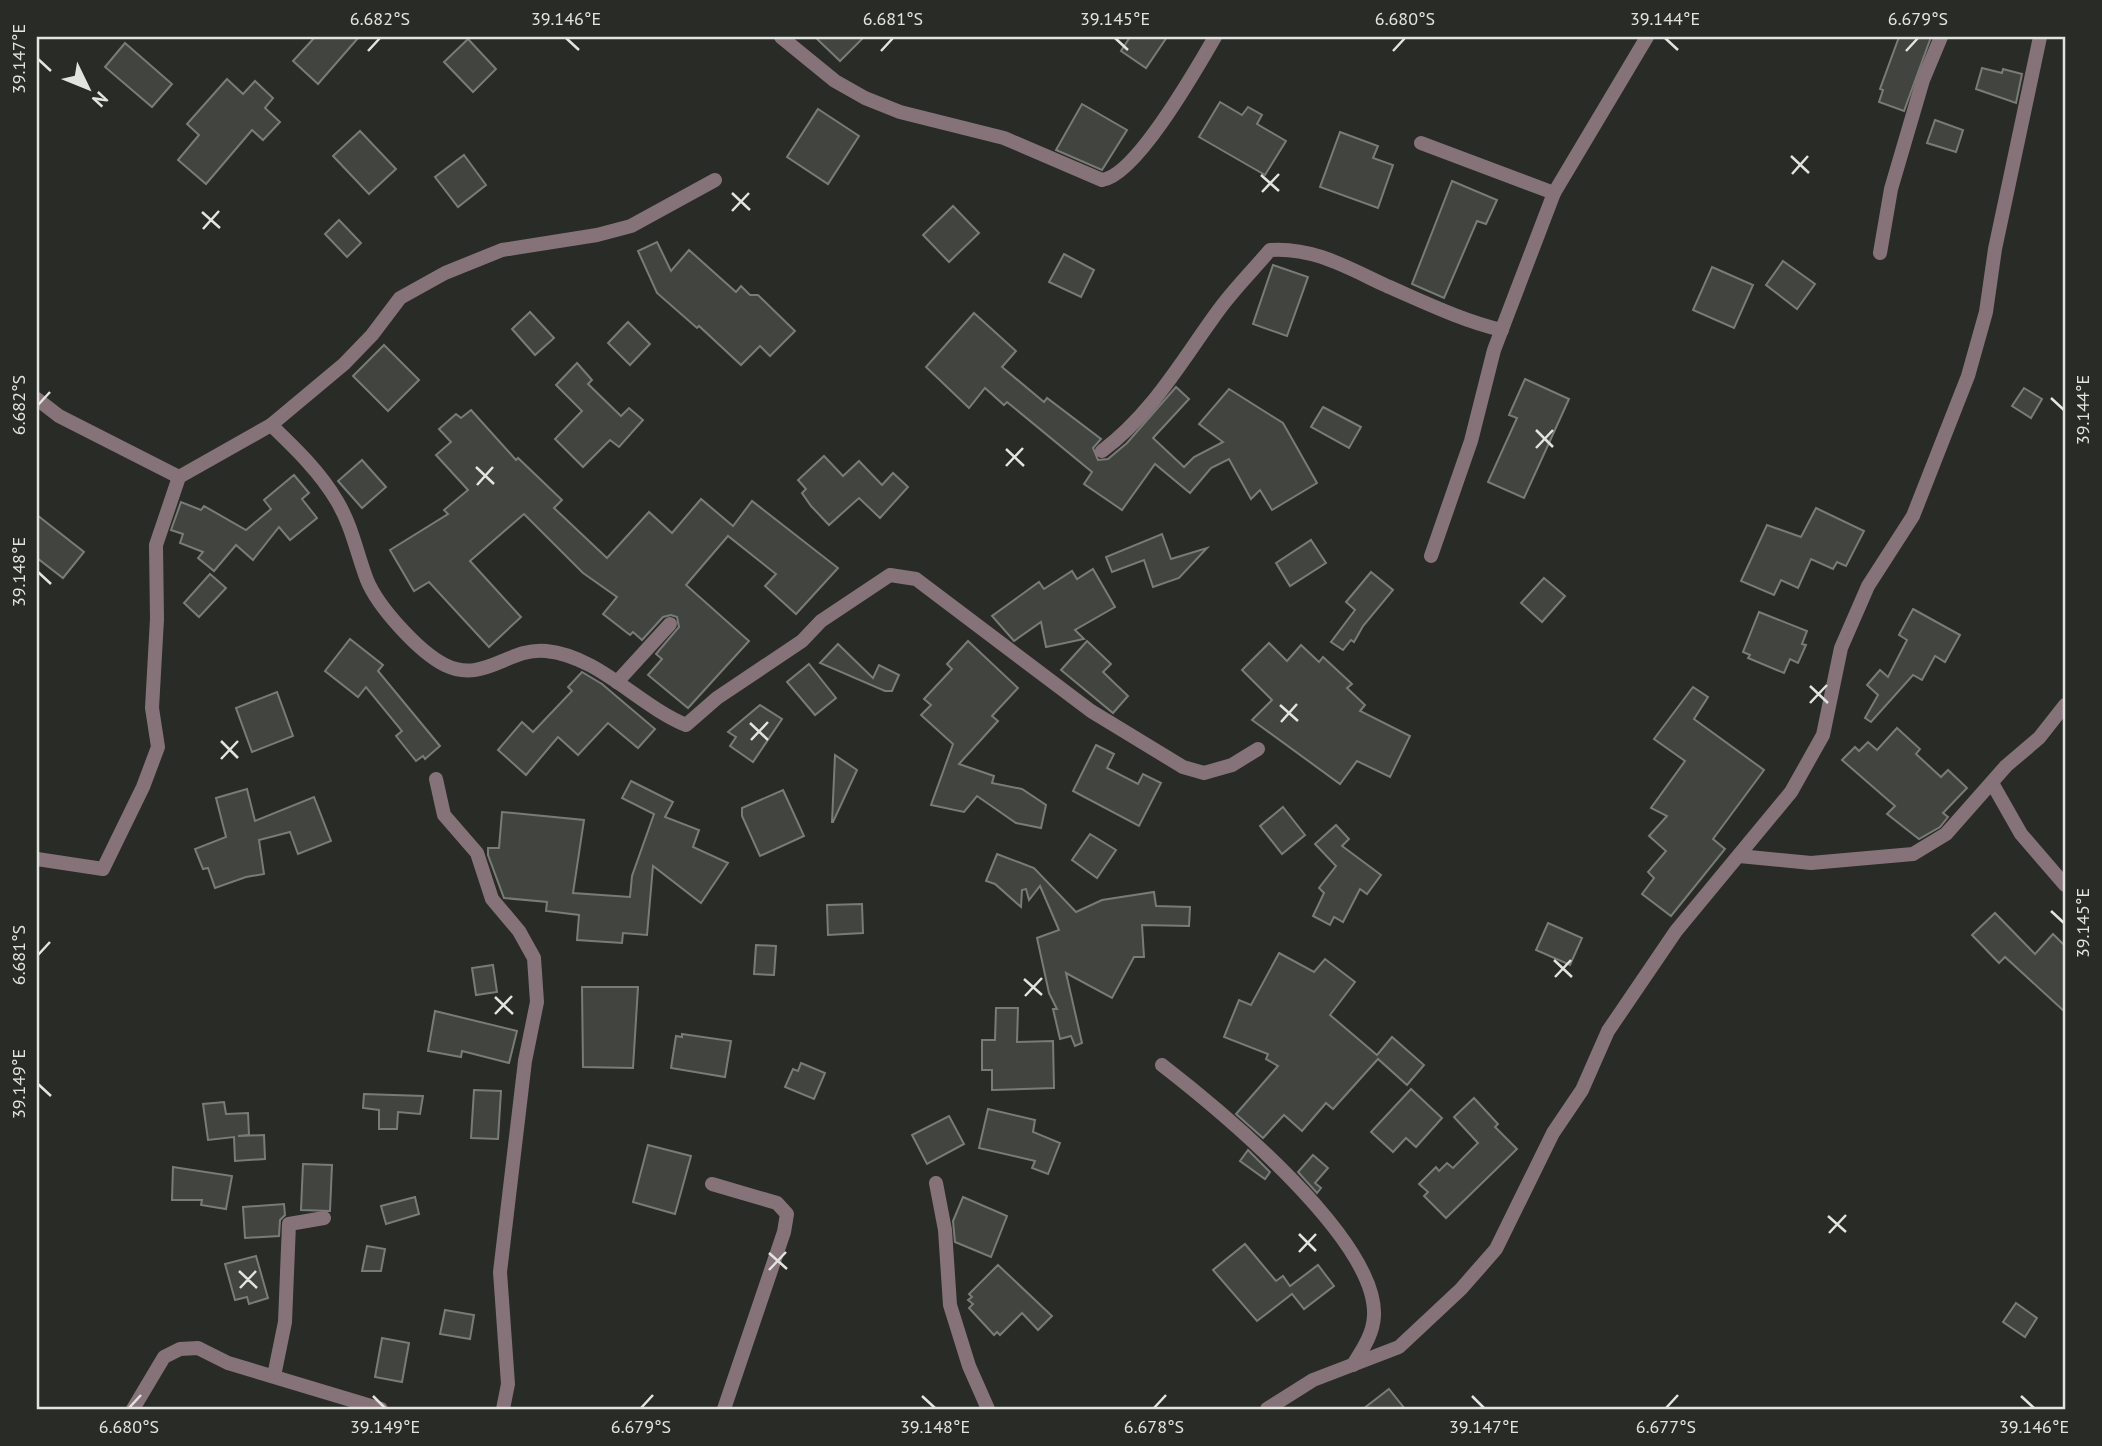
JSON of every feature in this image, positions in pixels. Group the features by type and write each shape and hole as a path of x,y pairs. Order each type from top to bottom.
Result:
{"street":[{"path":"781,37 835,80 865,97 900,112 1004,138 1102,180 1112,179 1125,169 1172,108 1215,37"},
{"path":"1431,556 1471,440 1502,330 1554,193 1647,37"},
{"path":"1880,253 1891,189 1912,127 1923,80 1941,37"},
{"path":"1267,1409 1313,1380 1399,1347 1461,1289 1496,1249 1553,1133 1582,1090 1608,1031 1675,931 1791,792 1823,735 1841,648 1868,586 1913,516 1964,388 1986,312 1995,249 2040,37"},
{"path":"1422,143 1554,193"},
{"path":"37,859 103,869 143,787 158,747 152,708 157,619 156,545 179,477 271,425 344,364 372,335 400,298 445,273 502,250 597,235 631,226 715,180"},
{"path":"1102,451 1127,432 1162,392 1222,307 1270,250 1290,249 1327,257 1473,324 1502,330"},
{"path":"37,399 59,416 179,477"},
{"path":"271,425 304,456 337,501 356,541 368,581 383,607 410,637 445,665 473,673 520,653 544,650 562,654 617,682 667,717 686,725 717,698 802,641 821,621 890,575 905,576 942,597 1091,711 1183,767 1204,773 1232,765 1258,749"},
{"path":"617,682 670,624"},
{"path":"1739,856 1811,863 1913,854 1946,835 1992,783 2039,738 2065,705"},
{"path":"436,779 444,815 477,853 492,899 519,931 534,958 537,1002 525,1061 500,1272 508,1384 503,1409"},
{"path":"1992,783 2021,834 2065,886"},
{"path":"1162,1065 1267,1155 1343,1239 1367,1281 1374,1316 1368,1341 1353,1365"},
{"path":"936,1183 945,1230 950,1305 970,1366 988,1409"},
{"path":"712,1184 777,1203 787,1214 784,1232 724,1409"},
{"path":"274,1376 285,1322 289,1224 324,1218"},
{"path":"133,1409 164,1357 180,1349 198,1348 228,1363 381,1409"}],"building":[{"path":"315,37 359,37 318,84 293,61"},
{"path":"815,37 864,37 840,61"},
{"path":"1130,37 1167,37 1146,68 1121,51"},
{"path":"1899,37 1931,37 1904,111 1879,102 1883,90 1880,89"},
{"path":"468,39 496,69 473,92 444,62"},
{"path":"125,43 172,84 152,107 105,67"},
{"path":"1982,68 2002,73 2003,69 2022,74 2016,103 1976,89"},
{"path":"227,79 243,94 255,81 273,98 265,108 280,122 263,140 252,130 206,184 178,160 199,135 187,124"},
{"path":"1220,102 1242,115 1248,107 1262,115 1257,124 1286,141 1265,175 1199,137"},
{"path":"1082,104 1127,130 1102,170 1056,150"},
{"path":"818,109 859,136 828,184 787,157"},
{"path":"1935,120 1963,130 1956,152 1927,143"},
{"path":"360,131 396,169 369,194 333,156"},
{"path":"1340,132 1378,146 1373,158 1393,165 1378,208 1320,187"},
{"path":"464,155 486,185 458,207 435,177"},
{"path":"1452,181 1497,200 1486,224 1477,221 1444,298 1412,284"},
{"path":"953,206 979,233 949,262 923,235"},
{"path":"339,220 361,243 347,257 325,234"},
{"path":"657,242 671,271 689,250 736,292 741,286 750,295 758,295 795,331 770,356 760,346 741,365 699,326 697,328 657,293 638,251"},
{"path":"1064,254 1094,270 1081,297 1049,282"},
{"path":"1783,261 1815,284 1797,309 1766,285"},
{"path":"1273,265 1308,277 1287,336 1253,324"},
{"path":"1712,267 1753,285 1734,328 1693,310"},
{"path":"530,312 554,338 535,355 512,329"},
{"path":"974,313 1016,351 1002,367 1044,402 1047,398 1101,439 1093,448 1098,460 1108,459 1127,443 1176,387 1189,399 1153,438 1184,467 1194,457 1223,442 1199,424 1229,389 1283,423 1317,483 1272,510 1260,490 1251,499 1229,459 1211,468 1190,493 1155,464 1122,510 1084,484 1092,472 1007,402 1004,405 985,388 969,408 926,367"},
{"path":"628,322 650,344 630,365 608,343"},
{"path":"384,345 419,380 388,411 353,376"},
{"path":"577,363 592,380 588,384 621,416 629,408 643,420 619,447 610,440 583,467 555,439 582,411 556,385"},
{"path":"1525,379 1569,399 1524,498 1488,482 1517,418 1509,415"},
{"path":"2024,388 2042,399 2031,418 2012,406"},
{"path":"1323,407 1361,427 1349,448 1311,427"},
{"path":"471,410 516,460 518,458 562,500 554,508 607,558 649,512 672,533 701,499 733,526 752,501 838,568 796,614 765,586 776,574 728,536 686,585 749,641 688,708 648,675 662,659 656,654 679,627 677,617 663,617 642,640 633,632 630,635 603,614 617,597 583,573 524,514 470,561 521,617 489,647 429,582 414,591 390,550 448,514 444,510 468,490 436,455 451,442 439,429 456,414 461,418"},
{"path":"824,456 843,476 859,461 882,485 893,473 908,487 880,518 859,498 829,525 802,493 806,489 798,480"},
{"path":"362,460 386,487 362,508 338,481"},
{"path":"294,475 309,493 302,499 317,518 290,540 279,527 253,560 236,545 214,571 198,558 203,552 180,543 183,534 171,530 181,502 201,510 204,506 246,530 271,509 264,500"},
{"path":"1816,508 1864,531 1846,566 1837,562 1833,569 1811,559 1798,588 1781,580 1774,595 1741,581 1767,525 1801,537"},
{"path":"37,515 84,552 63,578 37,558"},
{"path":"1162,534 1171,559 1207,548 1179,578 1153,587 1144,560 1112,572 1106,557"},
{"path":"1311,540 1326,563 1290,586 1276,563"},
{"path":"1093,569 1115,607 1075,630 1084,639 1046,647 1041,622 1014,641 992,616 1039,582 1044,589 1072,571 1077,579"},
{"path":"1371,572 1393,590 1363,626 1354,642 1351,640 1343,650 1331,642 1355,610 1346,602"},
{"path":"210,574 226,588 199,617 184,603"},
{"path":"1544,578 1565,596 1542,622 1521,603"},
{"path":"1913,609 1960,635 1945,662 1935,656 1922,680 1913,675 1871,722 1865,718 1878,695 1867,685 1880,670 1888,677 1907,640 1899,635"},
{"path":"1759,612 1807,631 1802,644 1806,645 1798,663 1790,659 1784,673 1748,658 1750,655 1743,652"},
{"path":"350,639 383,665 378,671 440,746 425,759 423,756 416,761 396,736 402,731 366,687 358,697 325,671"},
{"path":"968,641 1018,688 992,716 998,721 959,764 994,776 992,783 1022,789 1046,805 1041,828 1016,823 977,796 964,812 931,805 953,744 921,715 931,705 924,699 952,669 947,664"},
{"path":"1087,641 1111,664 1103,672 1128,696 1113,713 1061,670"},
{"path":"1269,643 1287,661 1301,645 1319,662 1323,657 1352,684 1347,688 1365,705 1360,711 1410,736 1390,777 1357,761 1340,784 1252,720 1272,700 1242,670"},
{"path":"838,644 873,678 879,665 899,675 892,691 885,691 820,663"},
{"path":"809,664 836,698 815,715 787,682"},
{"path":"582,672 602,684 655,729 638,748 608,723 578,755 558,737 526,775 498,750 522,722 533,732 572,691 568,687"},
{"path":"1693,687 1708,697 1694,719 1764,770 1713,839 1725,849 1671,916 1642,894 1654,878 1648,872 1666,851 1649,836 1667,816 1651,808 1685,761 1654,739"},
{"path":"277,692 293,736 252,752 236,708"},
{"path":"760,705 782,719 753,762 730,746 736,737 728,732"},
{"path":"1897,728 1920,749 1916,754 1941,777 1948,770 1967,788 1943,813 1948,817 1940,827 1919,839 1887,814 1895,806 1842,760 1855,747 1859,751 1868,742 1877,750"},
{"path":"1096,745 1114,754 1107,768 1138,784 1143,774 1161,783 1139,826 1073,791"},
{"path":"835,755 857,770 832,822"},
{"path":"631,781 673,802 665,817 699,830 693,847 728,863 701,903 653,866 647,935 623,933 622,943 577,940 579,915 546,911 547,902 504,898 488,855 488,848 499,848 502,812 584,820 573,893 630,897 632,876 654,814 622,798"},
{"path":"247,789 255,821 314,797 331,841 298,854 290,832 259,840 264,874 215,888 208,868 203,869 195,849 226,837 216,798"},
{"path":"783,790 804,836 760,856 742,816 742,808"},
{"path":"1283,807 1305,835 1282,854 1260,826"},
{"path":"1336,825 1349,839 1342,846 1381,875 1367,894 1360,889 1343,922 1334,917 1330,925 1313,916 1324,893 1319,888 1336,866 1315,844"},
{"path":"1090,834 1116,850 1097,878 1072,860"},
{"path":"997,854 1034,868 1076,912 1102,900 1154,892 1156,906 1190,907 1189,926 1142,925 1144,957 1134,957 1112,998 1066,973 1082,1043 1075,1046 1071,1036 1060,1039 1053,1009 1057,1009 1049,993 1037,938 1059,930 1040,886 1029,900 1026,889 1022,890 1021,907 995,884 986,881"},
{"path":"862,904 863,933 828,935 827,905"},
{"path":"1995,913 2035,954 2053,934 2065,946 2065,1012 2005,957 1999,963 1972,935"},
{"path":"1548,923 1582,938 1570,965 1536,950"},
{"path":"756,945 776,946 774,975 754,974"},
{"path":"1279,953 1314,972 1325,959 1355,982 1330,1015 1377,1055 1392,1037 1424,1065 1407,1085 1378,1059 1333,1109 1326,1103 1302,1131 1284,1115 1263,1138 1236,1114 1278,1066 1266,1059 1268,1054 1224,1037 1239,1000 1251,1005"},
{"path":"493,965 497,992 476,995 472,968"},
{"path":"582,987 638,987 633,1068 583,1067"},
{"path":"996,1008 1018,1008 1017,1042 1053,1041 1054,1088 992,1090 992,1070 982,1070 982,1040 995,1040"},
{"path":"435,1011 517,1031 509,1063 462,1051 461,1057 428,1051"},
{"path":"682,1034 731,1041 725,1077 671,1068 676,1036 682,1037"},
{"path":"801,1063 825,1073 814,1099 785,1087 793,1069 798,1071"},
{"path":"1411,1089 1442,1118 1416,1147 1406,1138 1393,1152 1371,1132"},
{"path":"474,1090 501,1091 498,1139 471,1138"},
{"path":"364,1094 423,1096 420,1114 398,1112 397,1129 379,1129 379,1110 363,1108"},
{"path":"1474,1098 1498,1124 1495,1127 1517,1149 1446,1218 1424,1196 1428,1192 1419,1184 1436,1167 1439,1171 1447,1163 1453,1168 1478,1143 1454,1117"},
{"path":"224,1102 226,1114 248,1113 249,1135 238,1136 264,1135 265,1159 235,1161 234,1137 208,1140 203,1104"},
{"path":"988,1109 1035,1120 1033,1132 1060,1143 1048,1174 1032,1168 1035,1161 979,1148"},
{"path":"949,1116 964,1144 927,1164 912,1135"},
{"path":"648,1145 691,1156 675,1214 633,1202"},
{"path":"1248,1150 1270,1172 1265,1179 1240,1161"},
{"path":"1313,1155 1328,1168 1315,1183 1321,1188 1317,1193 1298,1172"},
{"path":"303,1164 332,1165 330,1211 301,1210"},
{"path":"173,1167 232,1176 226,1209 201,1205 202,1200 172,1200"},
{"path":"415,1197 419,1214 386,1224 381,1206"},
{"path":"963,1197 1007,1216 991,1257 955,1242 953,1221"},
{"path":"284,1204 285,1215 280,1220 279,1236 245,1238 243,1207"},
{"path":"1245,1244 1276,1281 1283,1276 1290,1286 1318,1265 1334,1286 1304,1309 1292,1294 1257,1321 1213,1270"},
{"path":"367,1246 385,1249 381,1271 362,1271"},
{"path":"256,1256 268,1298 249,1304 247,1297 235,1300 225,1264"},
{"path":"998,1265 1052,1316 1038,1330 1022,1313 1000,1335 997,1332 994,1335 969,1308 973,1304 968,1300 972,1297 969,1294"},
{"path":"2016,1303 2037,1318 2025,1337 2003,1322"},
{"path":"445,1310 474,1315 470,1339 440,1334"},
{"path":"382,1338 409,1343 402,1382 375,1377"},
{"path":"1389,1389 1405,1409 1363,1409"}]}
